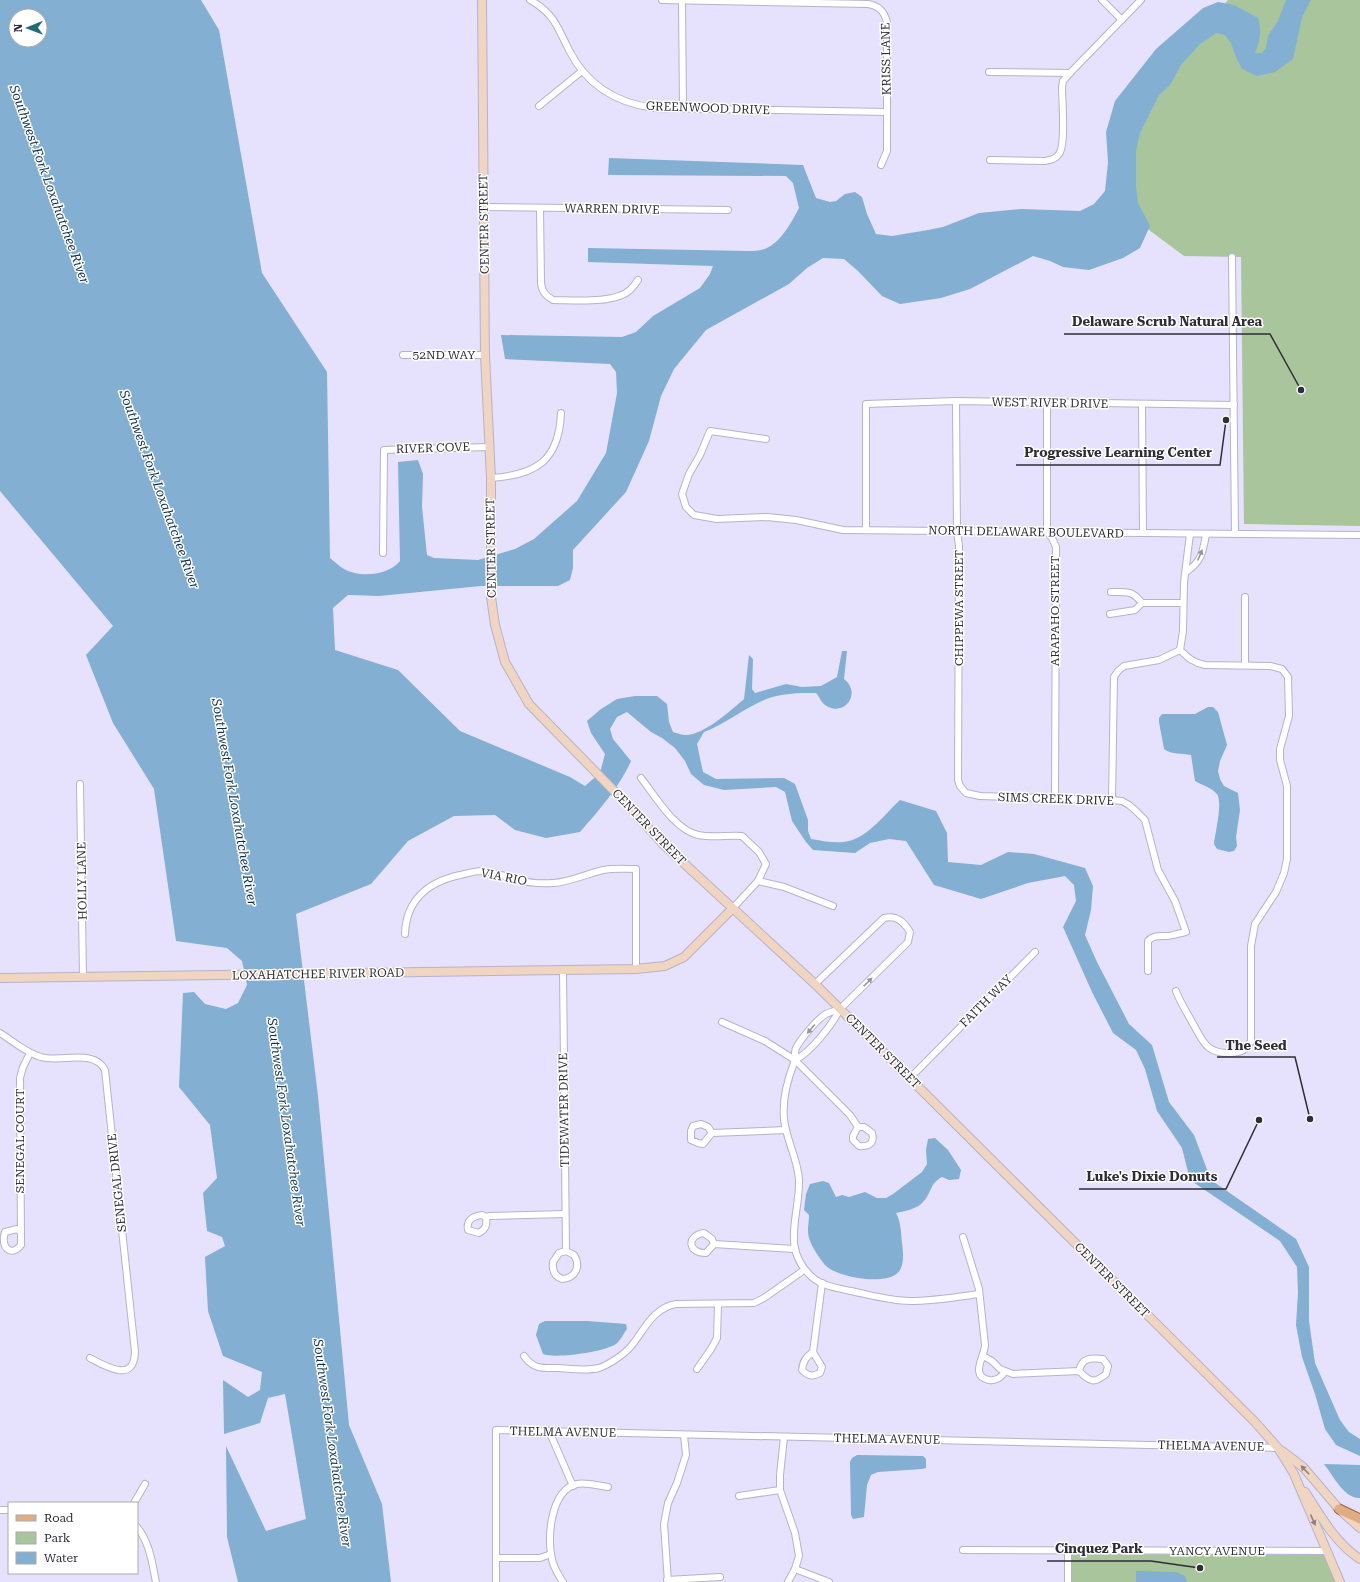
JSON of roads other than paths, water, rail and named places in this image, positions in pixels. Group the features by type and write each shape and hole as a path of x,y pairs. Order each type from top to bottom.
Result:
{"main road":[{"path":"1339,1509 1360,1519"}],"street":[{"name":"CENTER STREET","path":"482,0 485,355 491,478 491,588 495,625 505,662 529,704 664,844 732,909 815,984 1248,1416 1278,1448 1303,1467 1339,1509 1360,1528"},
{"name":"GREENWOOD DRIVE","path":"530,0 540,6 555,22 574,60 593,83 604,91 628,103 654,108 682,109 887,112"},
{"name":"KRISS LANE","path":"662,0 868,4 878,7 883,11 887,22 887,152 881,165"},
{"path":"1102,0 1122,20"},
{"path":"990,160 1045,161 1050,160 1059,154 1062,144 1063,81 1141,0"},
{"path":"682,1 682,109"},
{"path":"539,106 582,71"},
{"path":"989,72 1070,73"},
{"name":"WARREN DRIVE","path":"484,207 728,210"},
{"path":"540,208 541,283 544,294 548,297 553,300 613,298 630,291 638,280"},
{"path":"1232,257 1235,534"},
{"name":"52ND WAY","path":"403,355 485,355"},
{"name":"WEST RIVER DRIVE","path":"866,530 866,404 956,401 1234,405"},
{"name":"CHIPPEWA STREET","path":"956,401 957,531 959,546 958,780 963,790"},
{"name":"ARAPAHO STREET","path":"1047,403 1047,532 1052,538 1056,547 1055,798"},
{"path":"1142,404 1143,533"},
{"path":"491,478 511,477 529,472 544,460 552,451 558,439 561,427 561,413"},
{"name":"NORTH DELAWARE BOULEVARD","path":"766,438 710,431 700,455 689,474 682,494 686,508 694,515 717,520 768,517 808,522 843,530 1360,535"},
{"name":"RIVER COVE","path":"383,553 384,450 489,447"},
{"path":"1180,650 1183,631 1184,582 1190,534"},
{"path":"1186,572 1196,565 1202,552 1206,534"},
{"path":"1111,592 1129,592 1136,596 1142,603"},
{"path":"1245,597 1245,665"},
{"path":"1110,614 1135,610 1142,603 1184,603"},
{"path":"1176,991 1182,1005 1205,1046 1217,1052 1228,1053 1240,1052 1248,1047 1251,1041 1251,946 1253,931 1258,919 1276,892 1284,872 1286,859 1287,786 1280,760 1280,749 1288,716 1288,677 1282,669 1270,666 1205,665 1195,663 1187,658 1180,650"},
{"path":"1112,800 1114,677 1124,666 1159,660 1180,650"},
{"path":"642,778 666,811 687,830 699,835 742,836 759,852 766,864 758,881 732,909"},
{"name":"HOLLY LANE","path":"80,784 83,977"},
{"name":"SIMS CREEK DRIVE","path":"963,790 970,795 980,796 1122,801 1141,815 1145,820 1158,870 1177,904 1186,932 1172,936 1156,936 1148,941 1148,971"},
{"name":"VIA RIO","path":"405,934 412,904 419,896 434,885 451,877 479,871 491,872 528,882 555,883 568,881 603,870 636,869 636,969"},
{"path":"758,881 784,887 833,906"},
{"name":"LOXAHATCHEE RIVER ROAD","path":"0,978 636,969 665,966 684,957 732,909"},
{"path":"795,1060 803,1056 834,1021 840,1009 908,942 910,932 905,923 896,917 891,916 884,918 815,984"},
{"name":"FAITH WAY","path":"910,1078 1035,952"},
{"name":"TIDEWATER DRIVE","path":"563,970 566,1251"},
{"path":"840,1009 824,1014 811,1028 796,1049 795,1060 785,1092 784,1105 786,1130 798,1178 798,1204 793,1234 794,1249 798,1260 804,1270 813,1278 822,1283 833,1287 893,1300 909,1301 979,1294"},
{"path":"722,1022 765,1041 795,1060 850,1115 858,1127"},
{"name":"SENEGAL DRIVE","path":"0,1033 30,1052 46,1059 93,1059 98,1061 105,1070 135,1352 133,1362 130,1367 120,1371 115,1371 90,1358"},
{"name":"SENEGAL COURT","path":"21,1232 20,1078 30,1052"},
{"path":"712,1133 786,1130"},
{"path":"486,1217 565,1214"},
{"path":"963,1237 979,1294 985,1345 983,1356 978,1365 979,1371 986,1379 996,1380 1005,1372"},
{"path":"714,1244 794,1249"},
{"path":"566,1251 574,1255 578,1266 574,1275 562,1279 554,1272 553,1262 557,1255 566,1251"},
{"path":"524,1356 529,1364 540,1368 588,1369 600,1367 628,1350 655,1314 664,1307 676,1304 749,1304 760,1301 804,1270"},
{"path":"813,1352 822,1283"},
{"path":"697,1369 712,1349 717,1338 718,1304"},
{"path":"983,1356 1005,1372 1019,1375 1080,1371"},
{"path":"1092,1358 1103,1359 1108,1366 1106,1374 1096,1381 1091,1381 1080,1371 1081,1365 1085,1360 1092,1358"},
{"name":"THELMA AVENUE","path":"496,1558 496,1430 1278,1448"},
{"path":"549,1431 573,1486"},
{"path":"684,1434 686,1455 678,1483 668,1503 664,1524 668,1581 720,1577"},
{"path":"784,1437 780,1490 795,1533 798,1556 795,1568 788,1582"},
{"name":"CENTER STREET","path":"1278,1448 1294,1474 1340,1582"},
{"path":"1294,1474 1332,1534 1343,1546 1360,1559"},
{"path":"563,1582 552,1562 550,1525 553,1511 559,1499 568,1488 578,1483 608,1487"},
{"path":"135,1502 145,1484"},
{"path":"739,1496 780,1490"},
{"path":"138,1528 144,1537 149,1549 156,1582"},
{"name":"YANCY AVENUE","path":"963,1550 1068,1552 1327,1551"},
{"path":"1068,1552 1068,1582"},
{"path":"496,1582 496,1558 540,1558 552,1554"},
{"path":"795,1568 829,1582"}],"water":[{"name":"Southwest Fork Loxahatchee River","path":"0,0 201,0 219,30 262,273 327,372 330,558 345,570 371,574 384,572 400,561 398,462 418,460 423,474 422,507 427,555 434,558 478,560 515,549 534,539 577,501 606,453 617,393 616,372 610,364 505,359 501,335 622,337 636,332 653,316 700,288 710,274 713,266 588,262 588,248 760,250 772,245 782,236 799,208 793,183 786,176 608,175 609,158 803,165 816,198 830,202 836,201 845,194 855,192 862,197 867,214 876,234 892,236 943,227 979,213 1021,209 1080,211 1094,204 1105,191 1108,162 1106,132 1115,101 1156,49 1203,8 1218,2 1234,5 1258,18 1260,36 1255,53 1262,53 1266,48 1268,36 1278,21 1286,0 1311,0 1302,17 1293,59 1275,72 1257,76 1242,69 1231,43 1225,35 1216,33 1199,45 1181,65 1170,85 1159,95 1140,133 1136,151 1136,186 1138,203 1150,226 1140,248 1123,258 1089,270 1063,267 1033,256 970,289 941,298 900,304 882,296 844,259 823,258 807,268 789,284 706,330 674,369 661,396 649,441 626,492 573,550 573,568 570,580 558,586 481,586 379,596 348,595 333,608 335,650 398,670 460,731 570,777 585,786 600,773 605,754 591,733 587,721 601,709 617,699 635,696 657,696 667,704 669,722 673,732 684,735 693,734 709,727 744,699 749,655 753,659 752,689 755,693 786,684 802,687 821,686 837,677 842,651 847,651 844,679 852,691 851,697 844,706 838,709 825,705 816,693 796,693 764,700 704,732 697,744 703,772 716,779 784,778 795,784 808,820 808,831 811,839 840,842 856,839 870,830 900,800 936,811 947,833 948,862 981,865 1008,852 1034,854 1085,868 1093,886 1091,910 1085,935 1097,962 1129,1024 1152,1045 1169,1102 1194,1135 1211,1180 1296,1239 1309,1267 1309,1321 1315,1363 1340,1420 1349,1432 1360,1439 1360,1456 1336,1445 1325,1429 1302,1357 1296,1325 1298,1293 1297,1267 1280,1241 1190,1180 1182,1148 1157,1111 1145,1069 1136,1050 1113,1033 1092,992 1063,927 1076,901 1074,885 1065,876 1028,883 981,899 934,885 906,841 889,839 870,843 855,853 813,850 792,821 785,792 776,787 724,790 704,785 691,774 685,761 675,748 651,732 627,712 617,717 610,729 613,739 631,761 615,790 580,832 546,838 515,830 495,815 454,816 408,841 371,884 296,914 318,1096 349,1425 382,1504 391,1582 238,1582 227,1537 226,1446 266,1531 306,1519 285,1394 268,1398 260,1423 224,1434 223,1380 248,1397 260,1390 262,1372 223,1356 208,1311 205,1257 225,1246 222,1237 207,1231 203,1193 217,1178 210,1125 179,1087 183,993 194,992 205,1004 226,1009 238,1003 247,985 242,961 227,948 176,941 154,789 113,723 86,655 113,626 0,491"},
{"path":"1208,707 1213,707 1218,712 1227,745 1220,761 1218,771 1220,779 1224,786 1238,793 1240,810 1236,837 1237,846 1234,851 1229,852 1217,849 1214,844 1219,811 1219,798 1217,794 1210,788 1195,781 1191,755 1174,753 1164,749 1159,722 1159,718 1162,714 1195,714"},
{"path":"935,1138 948,1150 961,1170 959,1179 949,1180 942,1177 935,1183 926,1199 918,1206 896,1213 899,1220 903,1256 901,1268 896,1274 888,1278 877,1279 852,1277 831,1270 819,1257 809,1239 809,1215 804,1210 806,1194 810,1184 823,1181 829,1183 836,1197 842,1195 849,1197 865,1192 877,1198 886,1198 922,1172 927,1164 926,1150 928,1139"},
{"path":"545,1321 587,1321 626,1324 627,1329 617,1343 610,1347 580,1354 558,1356 543,1354 536,1335 539,1324"},
{"path":"857,1455 923,1456 926,1459 926,1468 878,1472 871,1475 867,1485 864,1517 853,1519 851,1515 850,1462 852,1458"},
{"path":"1324,1464 1360,1465 1360,1498 1349,1495 1344,1491"},
{"path":"1136,1571 1176,1572 1185,1576 1187,1582 1136,1582"}],"place":[{"name":"Delaware Scrub Natural Area","path":"1301,390"},
{"name":"Progressive Learning Center","path":"1226,420"},
{"name":"The Seed","path":"1310,1119"},
{"name":"Luke's Dixie Donuts","path":"1259,1120"},
{"name":"Cinquez Park","path":"1200,1568"}]}
